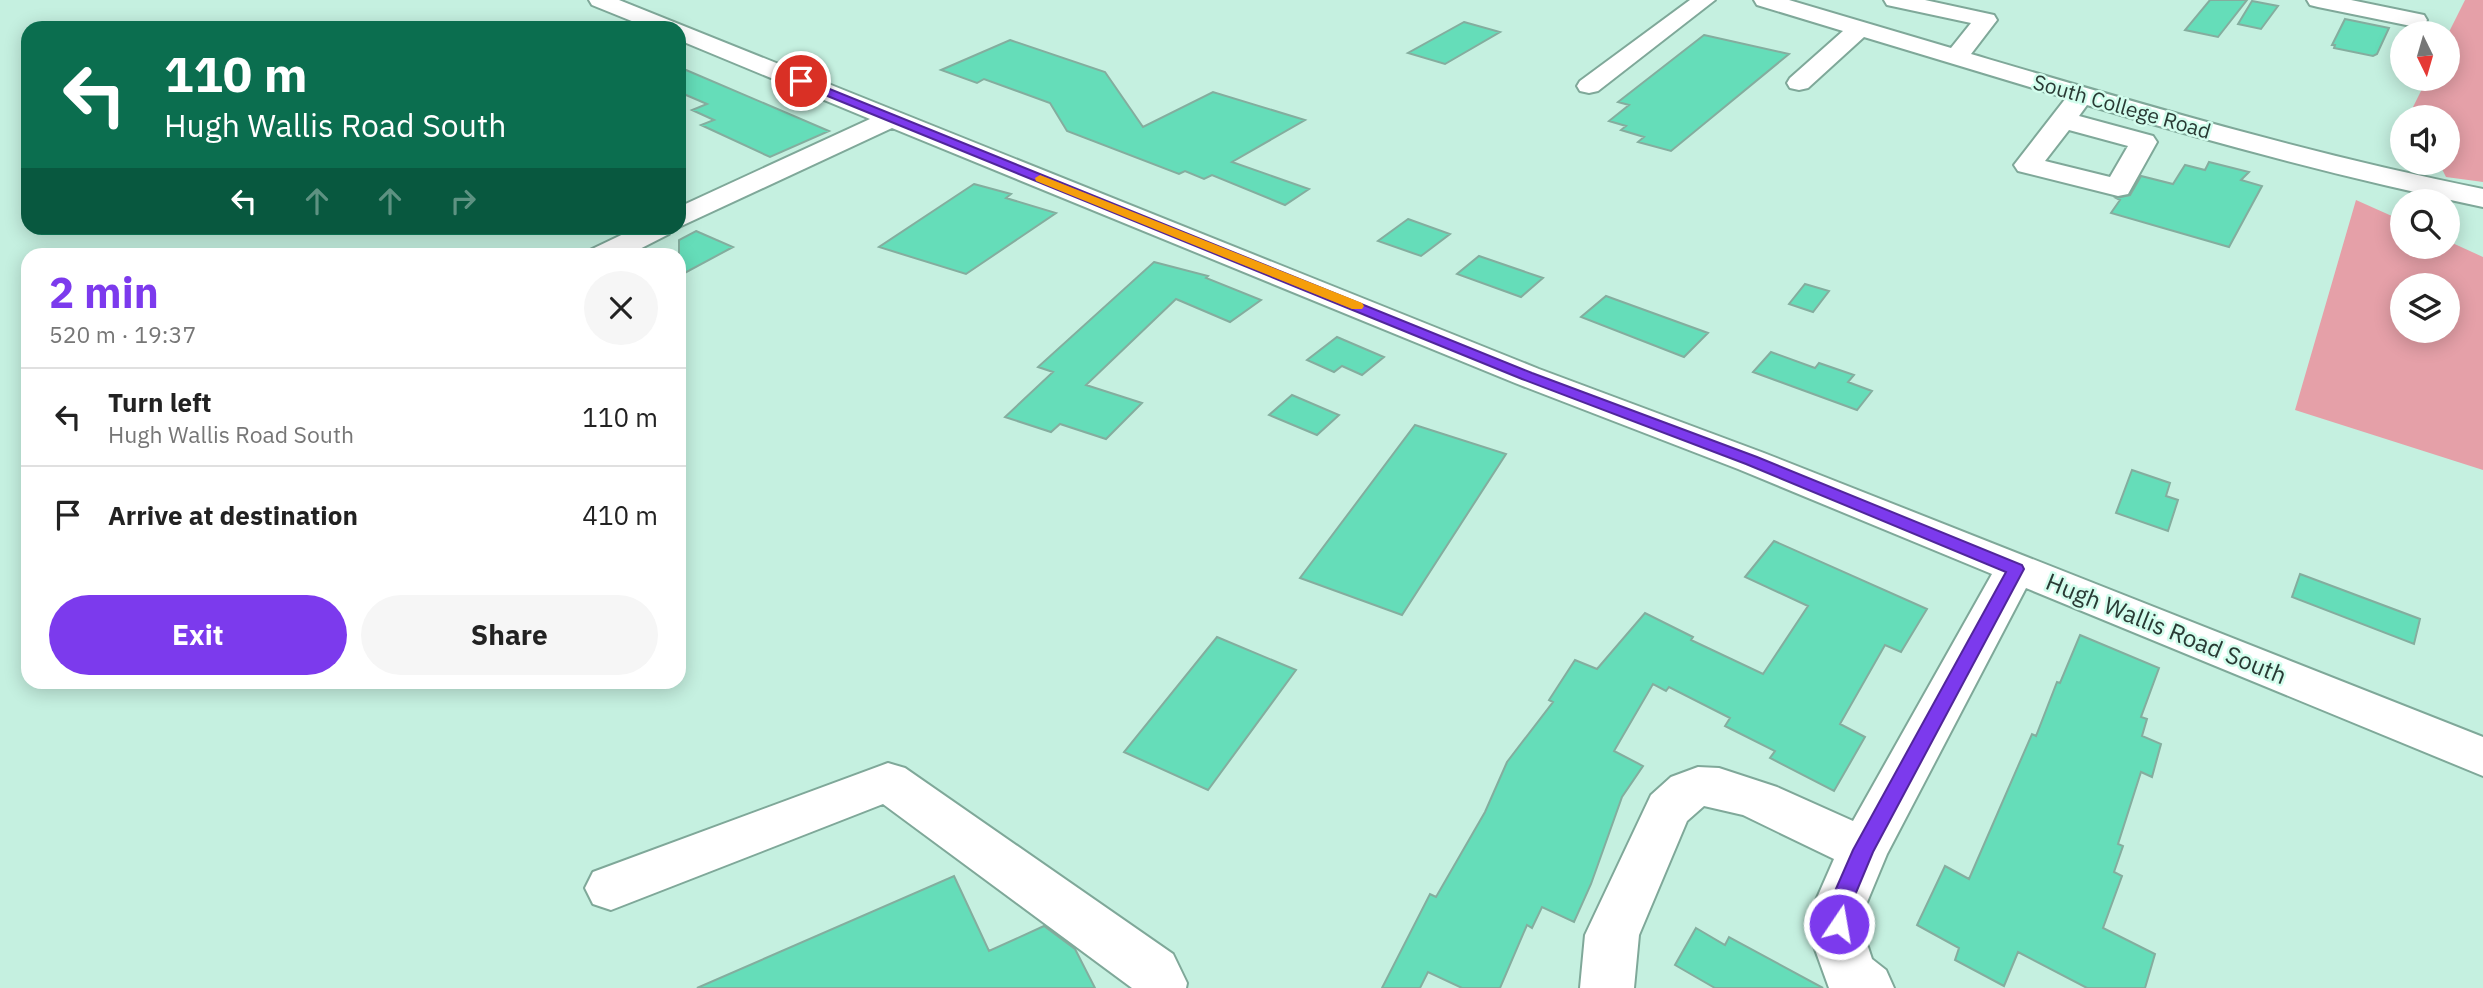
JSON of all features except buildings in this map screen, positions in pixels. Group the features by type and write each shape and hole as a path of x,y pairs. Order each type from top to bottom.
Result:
{"street":[{"path":"600,0 652,21"},
{"path":"1589,86 1704,0"},
{"name":"South College Road","path":"1765,0 2081,96 2285,154 2483,198"},
{"path":"1895,0 1986,20 1955,58"},
{"path":"2318,0 2416,20"},
{"path":"1799,83 1859,29"},
{"name":"Hugh Wallis Road South","path":"686,35 1527,376 1751,461 2483,757"},
{"path":"2063,120 2081,96"},
{"path":"686,215 792,164 883,115"},
{"path":"618,248 644,235"},
{"path":"1867,988 1850,975 1839,941 1839,907 1863,850 2016,569"},
{"path":"611,888 888,782 1154,971 1160,983 1159,988"},
{"path":"1607,988 1612,935 1668,809 1684,793 1703,786 1736,792 1863,850"}],"shaded area":[{"path":"2465,0 2483,0 2483,182 2445,175 2460,175 2460,105 2414,105 2421,91 2460,91 2460,21 2454,21"},
{"path":"2356,200 2390,215 2390,259 2460,259 2460,246 2483,257 2483,470 2295,410"}],"slow traffic":[{"path":"1040,178 1357,306"}],"route":[{"path":"801,81 1527,376 1751,461 2016,569 1863,850 1839,907 1839,924"}]}
